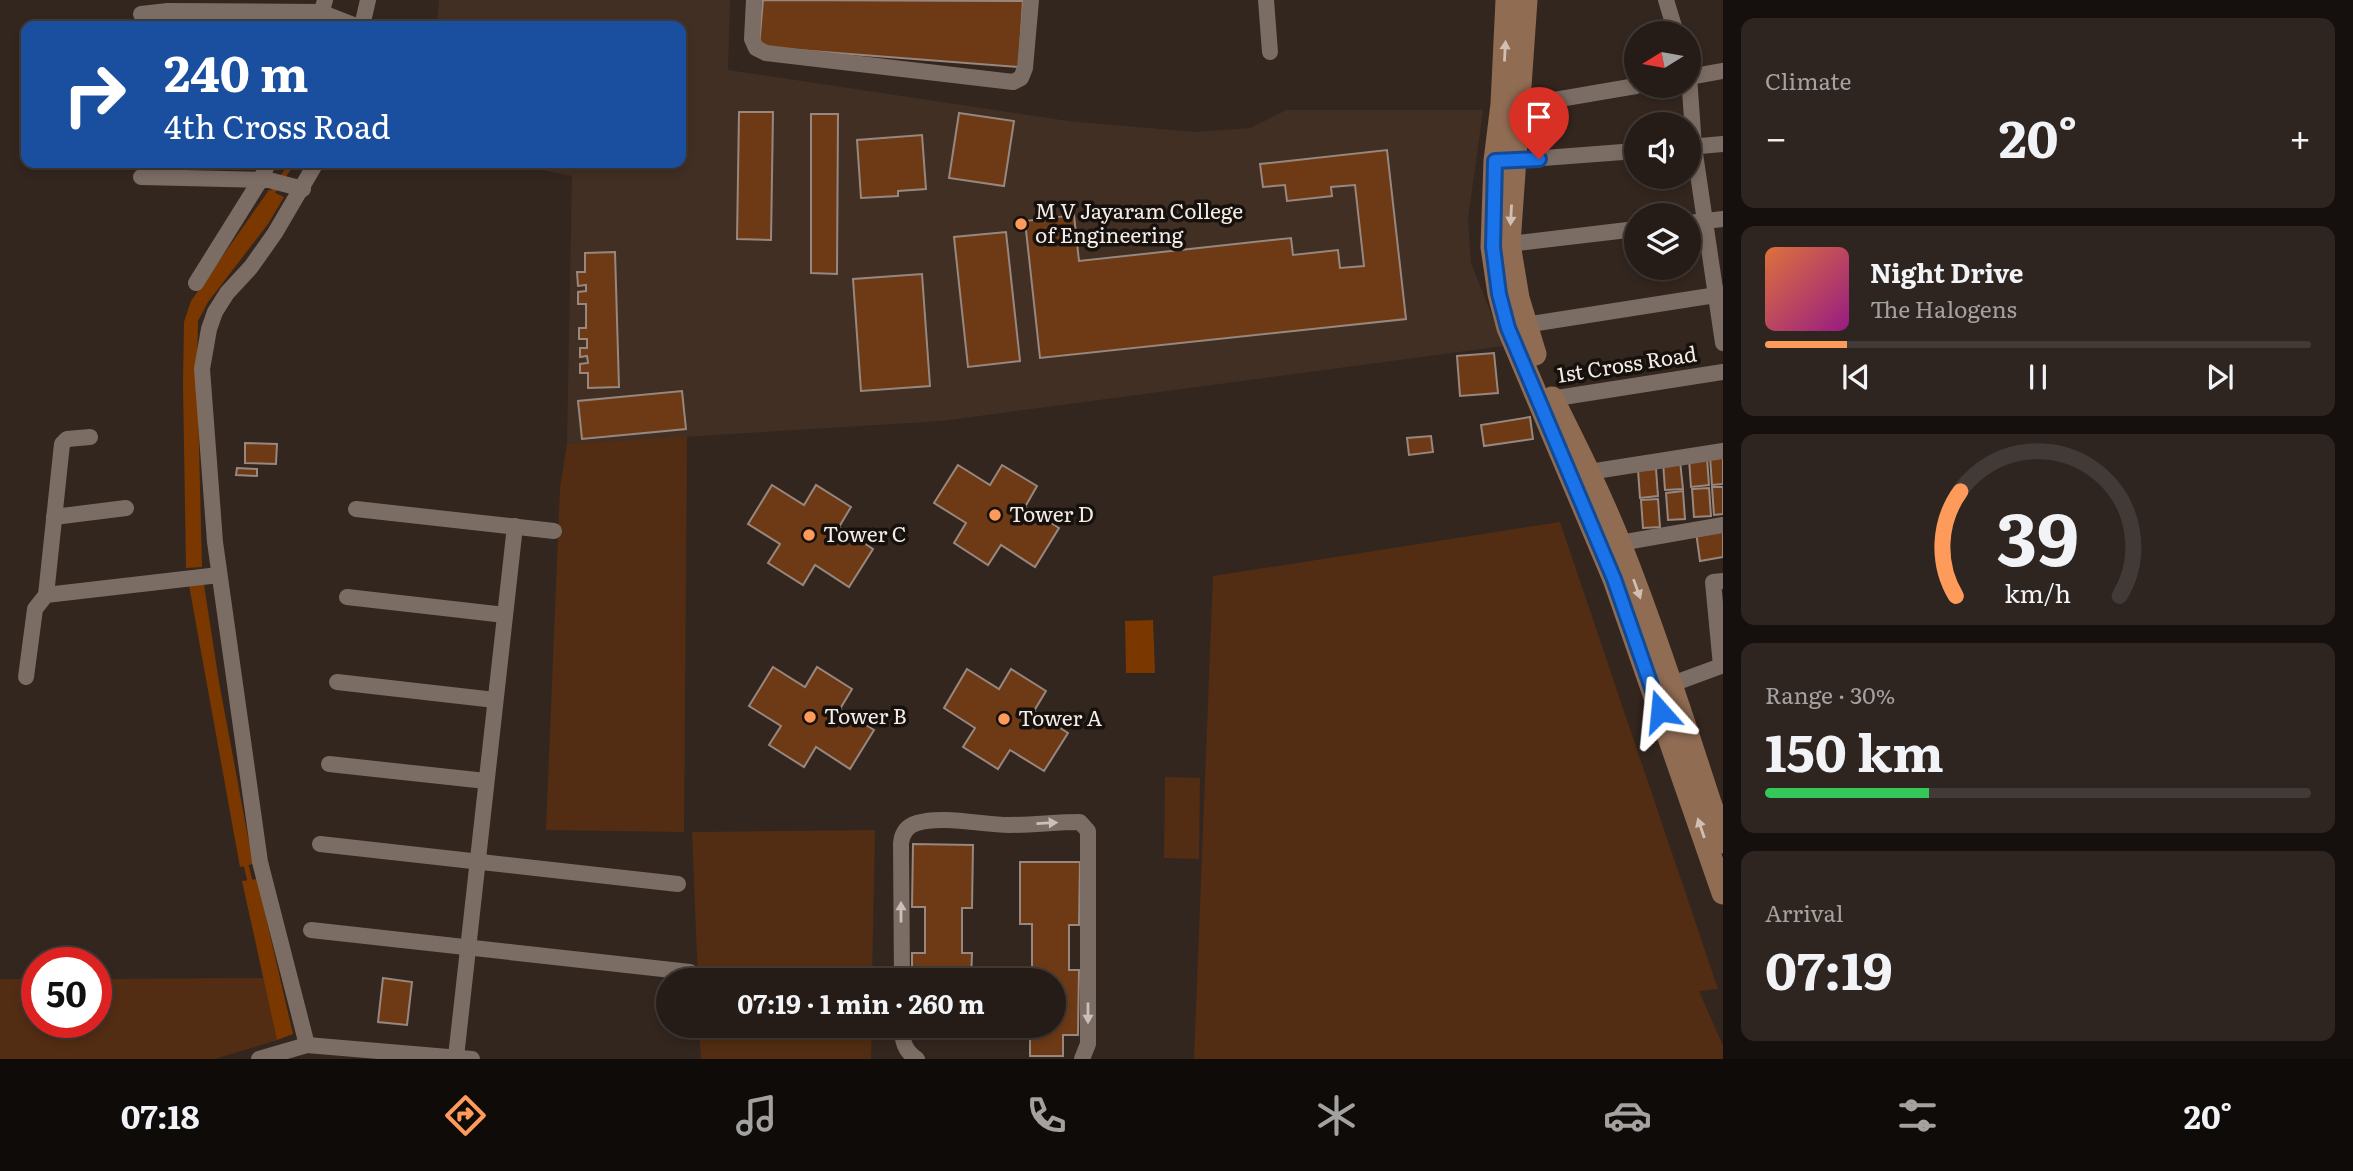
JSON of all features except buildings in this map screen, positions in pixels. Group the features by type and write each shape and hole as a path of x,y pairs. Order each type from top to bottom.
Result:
{"main road":[{"path":"1507,0 1502,104 1516,326"},
{"path":"1526,0 1519,106 1504,161 1493,247 1499,294 1516,326 1614,579 1662,687 1723,842"},
{"path":"1545,399 1589,472 1620,543 1723,893"}],"street":[{"path":"141,14 168,5 339,19 368,0"},
{"path":"754,0 752,39 756,48 766,52 1013,82 1021,78 1025,68 1031,0"},
{"path":"1266,0 1270,52"},
{"path":"1666,0 1672,21"},
{"path":"1701,75 1723,71"},
{"path":"1519,106 1624,88"},
{"path":"1701,146 1723,144"},
{"path":"1504,161 1624,152"},
{"path":"271,168 281,183"},
{"path":"196,283 281,183 307,168"},
{"path":"141,177 281,183"},
{"path":"281,183 251,267 227,293 215,312 202,369 213,576 260,862 295,1048"},
{"path":"1701,221 1723,219"},
{"path":"1509,244 1624,230"},
{"path":"1701,237 1720,295 1723,343"},
{"path":"1516,326 1720,295"},
{"name":"1st Cross Road","path":"1545,399 1723,372"},
{"path":"26,677 35,609 46,595 62,442 90,437"},
{"path":"1589,472 1723,451"},
{"path":"54,517 125,508"},
{"path":"356,509 554,531"},
{"path":"1620,543 1723,525"},
{"path":"259,1059 295,1048 464,1058 468,947 515,526"},
{"path":"46,595 213,576"},
{"path":"1662,687 1722,669 1713,582 1723,581"},
{"path":"347,597 505,615"},
{"path":"337,682 495,700"},
{"path":"329,764 486,781"},
{"path":"902,968 901,843 902,835 909,826 920,822 979,821 1006,825 1080,822 1088,831 1088,1044 1083,1059"},
{"path":"320,844 678,884"},
{"path":"311,930 656,968"},
{"path":"904,1038 908,1053 917,1059"}],"shaded area":[{"name":"M V Jayaram College of Engineering","path":"439,0 730,0 728,70 1068,121 1194,132 1251,128 1286,110 1483,110 1468,219 1471,263 1504,346 942,421 567,444 572,176 531,168 686,168 686,21 437,21"},
{"path":"269,190 284,197 268,224 208,302 198,321 202,567 186,568 184,322 191,301"},
{"path":"687,436 684,832 546,830 560,488 567,444"},
{"path":"1560,522 1718,989 1699,991 1723,1046 1723,1059 1194,1059 1213,576"},
{"path":"189,585 204,585 253,864 240,867"},
{"path":"1153,620 1155,673 1126,673 1125,621"},
{"path":"1165,777 1200,778 1199,859 1164,858"},
{"path":"875,830 872,968 698,968 692,832"},
{"path":"257,879 293,1034 277,1040 242,881"},
{"path":"264,978 277,1040 215,1059 0,1059 0,979 21,979 21,1038 112,1038 112,979"},
{"path":"700,1038 872,1038 871,1059 701,1059"}],"waterway":[{"path":"270,196 289,168"},
{"path":"245,861 251,885"}],"place":[{"name":"M V Jayaram College of Engineering","path":"1021,224"},
{"name":"Tower D","path":"995,515"},
{"name":"Tower C","path":"809,535"},
{"name":"Tower B","path":"810,717"},
{"name":"Tower A","path":"1004,719"}],"route":[{"path":"1539,159 1495,161 1493,247 1499,294 1508,328 1614,579 1660,711"}]}
